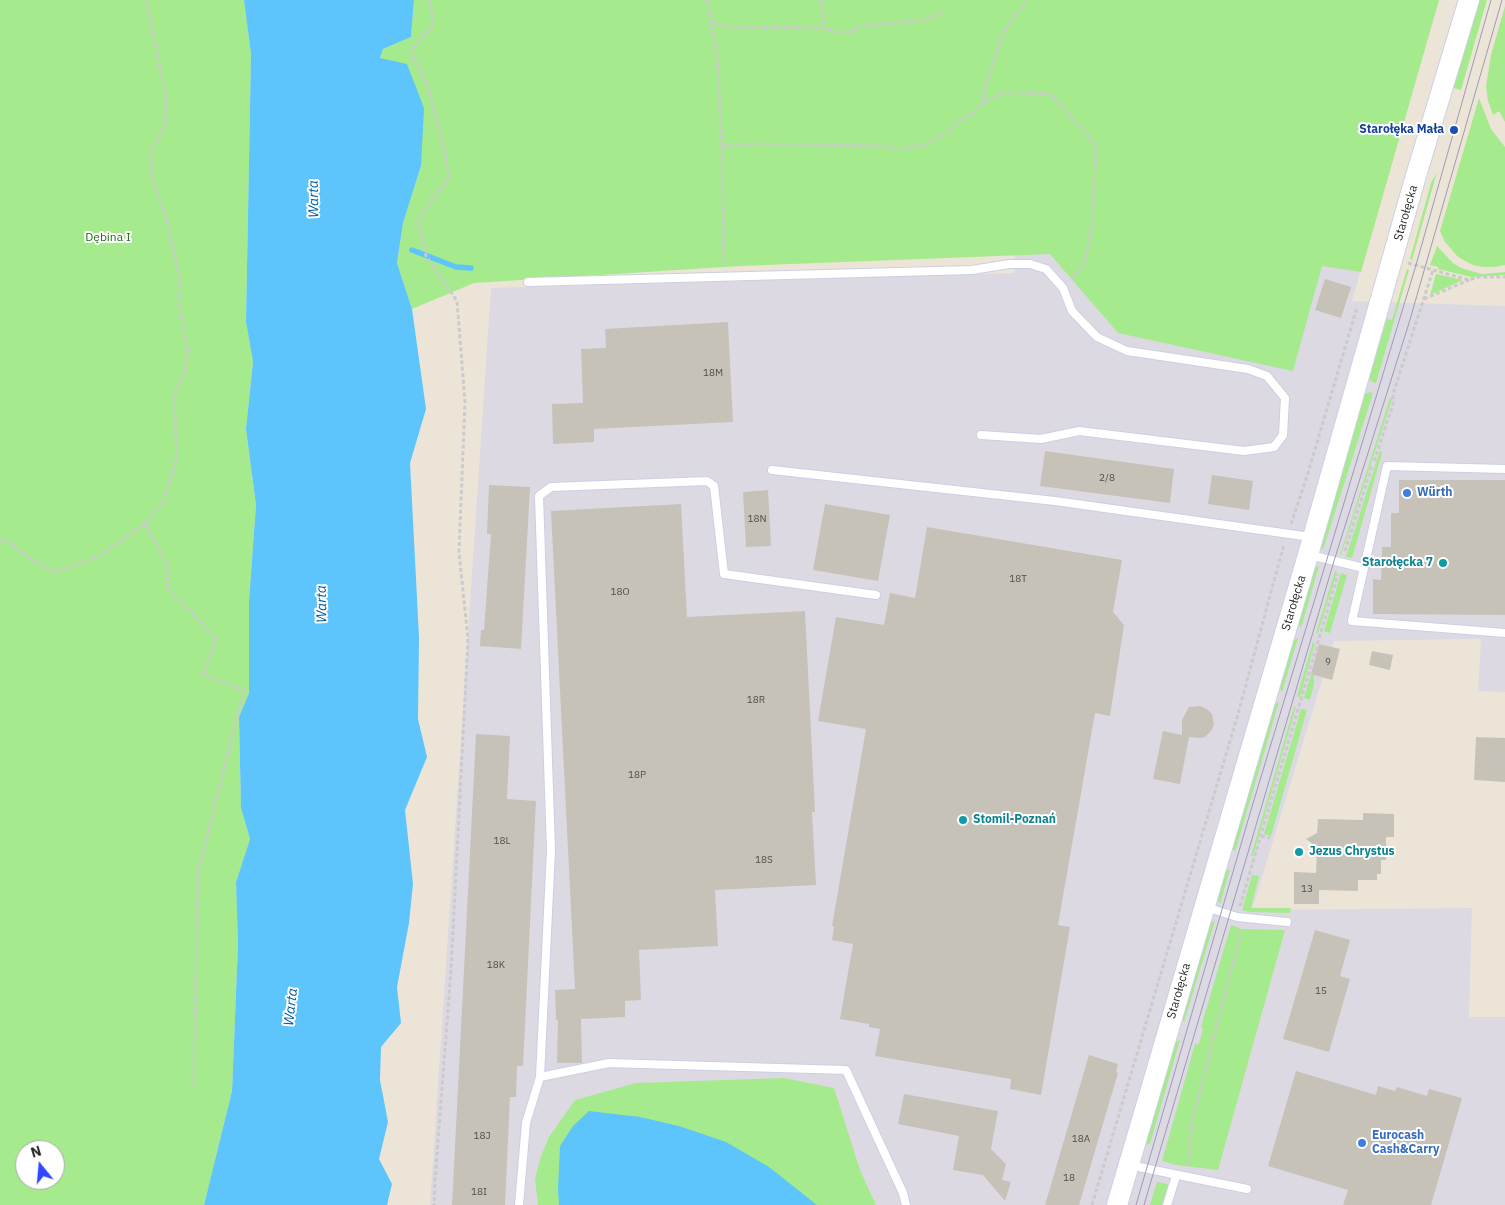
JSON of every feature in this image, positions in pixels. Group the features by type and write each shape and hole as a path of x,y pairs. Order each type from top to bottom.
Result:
{"street":[{"name":"Starołęcka","path":"1117,1205 1311,546 1468,0"}],"lane":[{"path":"528,282 972,270 1009,264 1030,264 1046,269 1063,288 1072,311 1097,337 1127,351 1248,369 1267,376 1285,398 1283,435 1274,447 1244,451 1079,431 1041,439 981,435"},
{"path":"1505,469 1387,466 1352,621 1505,633"},
{"path":"772,470 1055,501 1287,533 1341,562 1364,568"},
{"path":"519,1205 526,1123 540,1077 551,850 539,496 551,487 707,481 714,486 724,574 876,596"},
{"path":"1204,907 1237,917 1287,922"},
{"path":"540,1077 609,1063 846,1070 903,1193 906,1205"},
{"path":"1129,1165 1247,1189"},
{"path":"1167,1205 1176,1176"}],"path":[{"path":"0,540 12,544 29,558 56,572 99,556 145,524 163,502 177,457 174,396 185,370 188,351 179,304 179,274 166,216 151,176 151,152 165,125 166,96 146,0"},
{"path":"430,0 433,25 410,52 427,84 449,177 418,220 426,256 457,301 465,402 459,552 468,639 451,970 434,1205"},
{"path":"707,0 717,56 722,146 724,276"},
{"path":"821,0 825,28"},
{"path":"984,102 984,90 1001,38 1009,23 1028,0"},
{"path":"712,22 727,27 825,28 836,32 853,32 858,27 924,20 934,17 942,10"},
{"path":"722,146 750,144 853,145 902,149 926,144 948,132 960,120 971,115 984,102 1005,92 1051,94 1096,145 1092,227 1084,265 1063,288"},
{"path":"1186,1178 1192,1122 1239,940 1240,932 1237,917 1341,562 1433,270 1469,280"},
{"path":"1424,299 1479,277 1505,277"},
{"path":"1092,1205 1240,704 1287,533 1308,473 1358,306"},
{"path":"145,524 167,563 168,590 216,639 203,674 244,690 198,873 194,1087"},
{"path":"1261,836 1270,838"}],"shaded area":[{"path":"1048,0 1439,0 1352,301 1505,306 1505,692 1478,691 1481,639 1334,641 1252,910 1472,908 1469,1017 1505,1017 1505,1205 430,1205 491,288 1014,273 1024,51"}],"green space":[{"name":"Dębina I","path":"0,0 244,0 251,54 246,322 253,362 246,429 256,505 249,601 249,693 239,717 241,808 250,839 236,882 238,945 232,1091 204,1205 0,1205"},
{"path":"414,0 1439,0 1361,272 1322,266 1293,371 1118,333 1050,254 740,266 474,283 412,309 397,263 403,223 421,166 380,59 383,49 411,37"},
{"path":"1480,0 1487,0 1461,90 1453,88"},
{"path":"1505,6 1505,122 1499,111 1493,115 1488,101 1486,86 1491,55"},
{"path":"1479,98 1491,129 1505,147 1505,265 1495,267 1473,265 1458,257 1445,242 1440,231"},
{"path":"1437,172 1412,260 1410,259 1431,183"},
{"path":"1437,246 1453,263 1461,268 1482,274 1505,272 1505,275 1471,277 1438,269 1438,267 1430,265"},
{"path":"1407,269 1409,270 1376,383 1372,382 1369,378 1387,319 1392,320"},
{"path":"1436,274 1463,280 1430,295"},
{"path":"1373,393 1323,550 1320,545 1365,394"},
{"path":"1390,398 1392,399 1340,555"},
{"path":"1380,450 1382,453 1352,558 1346,557"},
{"path":"1319,566 1301,628 1298,623 1314,568"},
{"path":"1335,571 1337,572 1318,633 1316,633"},
{"path":"1341,573 1347,575 1330,633 1324,631"},
{"path":"1298,638 1282,692 1279,687 1293,641"},
{"path":"1313,642 1315,643 1300,697 1297,696"},
{"path":"1311,674 1314,675 1314,684 1310,700 1304,698"},
{"path":"1279,702 1235,852 1232,848 1274,705"},
{"path":"1294,707 1296,707 1253,856 1251,856"},
{"path":"1301,709 1307,710 1271,836 1264,834"},
{"path":"1230,869 1220,904 1217,899 1226,871"},
{"path":"1252,875 1259,876 1251,908 1291,908 1290,913 1242,910"},
{"path":"1215,921 1184,1022 1182,1018 1210,923"},
{"path":"1231,925 1242,929 1285,930 1218,1170 1176,1165 1162,1161 1195,1044 1199,1044 1203,1028 1201,1027"},
{"path":"1180,1040 1150,1144 1145,1145 1175,1042"},
{"path":"784,1078 834,1088 860,1170 876,1205 538,1205 535,1179 541,1156 549,1137 575,1100 636,1083"},
{"path":"1157,1182 1168,1184 1167,1193 1162,1205 1150,1205"}],"water":[{"name":"Warta","path":"244,0 414,0 411,37 383,49 380,58 407,64 424,108 421,166 403,223 397,263 412,309 426,409 410,463 419,637 418,719 427,757 405,810 413,884 409,923 397,987 401,1023 381,1047 380,1080 388,1122 379,1159 392,1184 387,1205 204,1205 232,1091 238,945 236,882 250,839 241,808 239,717 249,693 249,601 256,505 246,429 253,362 246,322 251,54"},
{"path":"589,1111 640,1117 679,1126 726,1142 769,1167 817,1205 559,1205 560,1146 573,1126"}],"building":[{"path":"1325,279 1351,287 1341,318 1315,310"},
{"path":"728,322 733,422 594,429 594,442 553,444 552,404 583,403 581,349 606,348 605,329"},
{"path":"1045,451 1174,469 1170,503 1040,486"},
{"path":"1212,475 1253,481 1249,510 1208,504"},
{"name":"Starołęcka 7","path":"1399,480 1505,480 1505,615 1373,614 1373,579 1381,580 1382,547 1391,547 1391,513 1399,513"},
{"path":"489,485 530,487 521,649 480,646 481,630 484,630 491,534 487,534"},
{"path":"768,490 771,546 746,547 743,492"},
{"path":"681,504 687,617 805,611 815,812 812,812 816,885 715,890 718,946 639,950 641,1000 625,1001 625,1017 581,1019 582,1063 557,1063 558,1020 556,1020 555,990 575,989 551,511"},
{"path":"825,504 890,515 878,581 813,570"},
{"name":"Stomil-Poznań","path":"927,527 1122,560 1113,612 1124,625 1110,716 1095,713 1058,925 1070,927 1041,1095 1010,1089 1011,1079 875,1056 880,1029 869,1027 869,1024 840,1019 853,944 832,940 834,926 832,926 866,729 818,721 836,617 884,625 890,593 915,598"},
{"path":"1319,644 1340,649 1332,680 1311,674"},
{"path":"1372,651 1393,655 1390,670 1369,665"},
{"path":"1200,706 1212,714 1214,724 1212,730 1205,737 1189,737 1180,784 1153,779 1163,731 1182,735 1182,720 1189,707"},
{"path":"476,734 510,736 507,799 536,801 523,1066 517,1066 516,1097 510,1097 505,1205 452,1205"},
{"path":"1476,737 1505,738 1505,782 1474,780"},
{"path":"1363,813 1394,814 1394,837 1386,837 1386,860 1381,860 1381,874 1377,874 1377,880 1358,880 1358,891 1319,890 1319,904 1294,904 1294,872 1316,873 1317,847 1306,839 1317,833 1318,819 1363,820"},
{"path":"1315,930 1350,940 1340,976 1350,979 1329,1052 1283,1039"},
{"path":"1089,1055 1118,1064 1116,1072 1118,1073 1079,1205 1045,1205"},
{"name":"Eurocash Cash&Carry","path":"1296,1071 1376,1095 1378,1086 1395,1091 1397,1087 1427,1096 1429,1089 1462,1098 1431,1205 1343,1205 1348,1190 1268,1166"},
{"path":"904,1094 998,1111 991,1149 1006,1164 1002,1180 1011,1182 1005,1201 983,1175 953,1170 959,1136 898,1124"}],"waterway":[{"path":"412,250 456,267 471,268"}],"tram line":[{"path":"1136,1205 1251,810 1416,265 1491,0"},
{"path":"1144,1205 1334,561 1409,323 1502,0"}],"place":[{"name":"Starołęka Mała","path":"1454,130"},
{"name":"Würth","path":"1407,493"},
{"name":"Starołęcka 7","path":"1443,563"},
{"name":"Stomil-Poznań","path":"963,820"},
{"name":"Jezus Chrystus","path":"1299,852"},
{"name":"Eurocash Cash&Carry","path":"1362,1143"}]}
